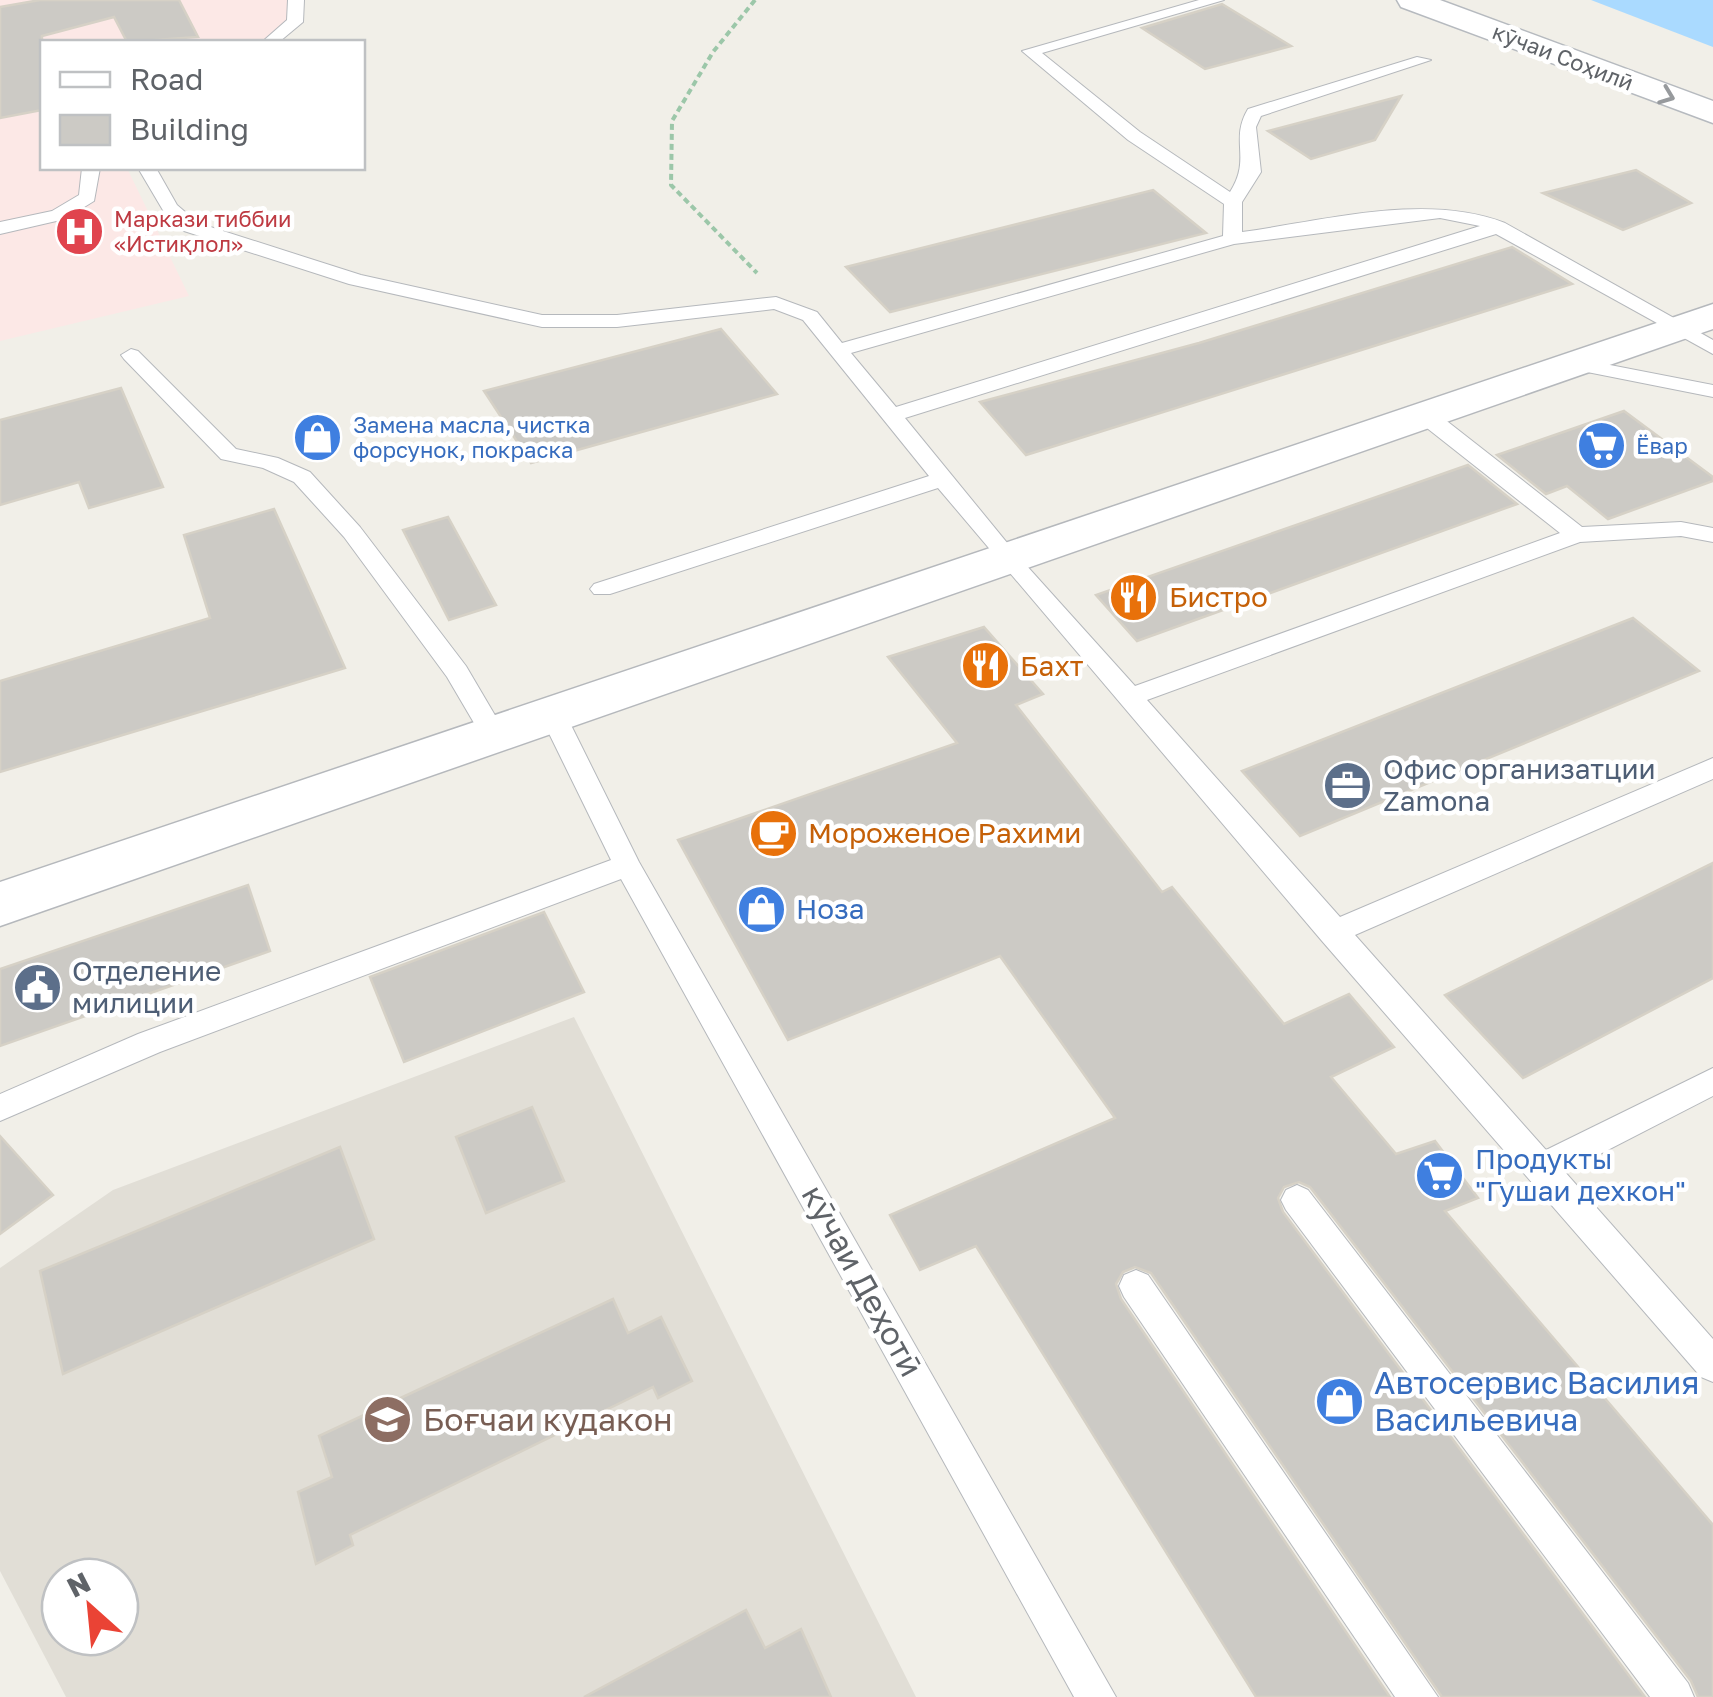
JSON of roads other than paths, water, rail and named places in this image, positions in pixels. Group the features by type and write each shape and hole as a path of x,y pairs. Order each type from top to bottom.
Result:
{"street":[{"name":"кӯчаи Соҳилӣ","path":"1420,1 1713,113"},
{"path":"1610,40 1713,81"},
{"path":"0,904 1574,364 1701,330"}],"lane":[{"path":"272,40 295,22 296,0"},
{"path":"1216,0 1034,48 1030,54 1134,136 1233,202"},
{"path":"1232,239 1233,202 1252,172 1247,127 1254,114 1423,60"},
{"path":"0,228 76,208 88,197 91,170"},
{"path":"149,170 170,208 191,227 356,280 491,312 542,320 617,320 776,303 810,316 1009,560 1332,933 1543,1166 1713,1365"},
{"path":"839,350 1232,239 1440,212 1468,214 1498,226 1701,330"},
{"path":"892,416 1498,226"},
{"path":"131,355 229,454 270,463 302,478 352,532 457,672 493,734"},
{"path":"1574,364 1713,392"},
{"path":"1426,416 1577,535"},
{"path":"602,589 943,479"},
{"path":"1130,697 1577,535 1681,529 1713,535"},
{"name":"кӯчаи Деҳотӣ","path":"552,714 627,864 1096,1697"},
{"path":"1332,933 1713,768"},
{"path":"0,1108 149,1043 627,864"},
{"path":"1543,1166 1713,1081"},
{"path":"1297,1200 1674,1697"},
{"path":"1136,1286 1418,1697"}],"water":[{"path":"1591,0 1713,0 1713,47"}],"place":[{"name":"Маркази тиббии «Истиқлол»","path":"79,232"},
{"name":"Замена масла, чистка форсунок, покраска","path":"318,438"},
{"name":"Ёвар","path":"1601,446"},
{"name":"Бистро","path":"1134,597"},
{"name":"Бахт","path":"985,666"},
{"name":"Офис организатции Zamona","path":"1348,785"},
{"name":"Мороженое Рахими","path":"773,833"},
{"name":"Ноза","path":"761,909"},
{"name":"Отделение милиции","path":"37,987"},
{"name":"Продукты \"Гушаи дехкон\"","path":"1440,1175"},
{"name":"Автосервис Василия Васильевича","path":"1339,1401"},
{"name":"Боғчаи кудакон","path":"388,1420"}]}
